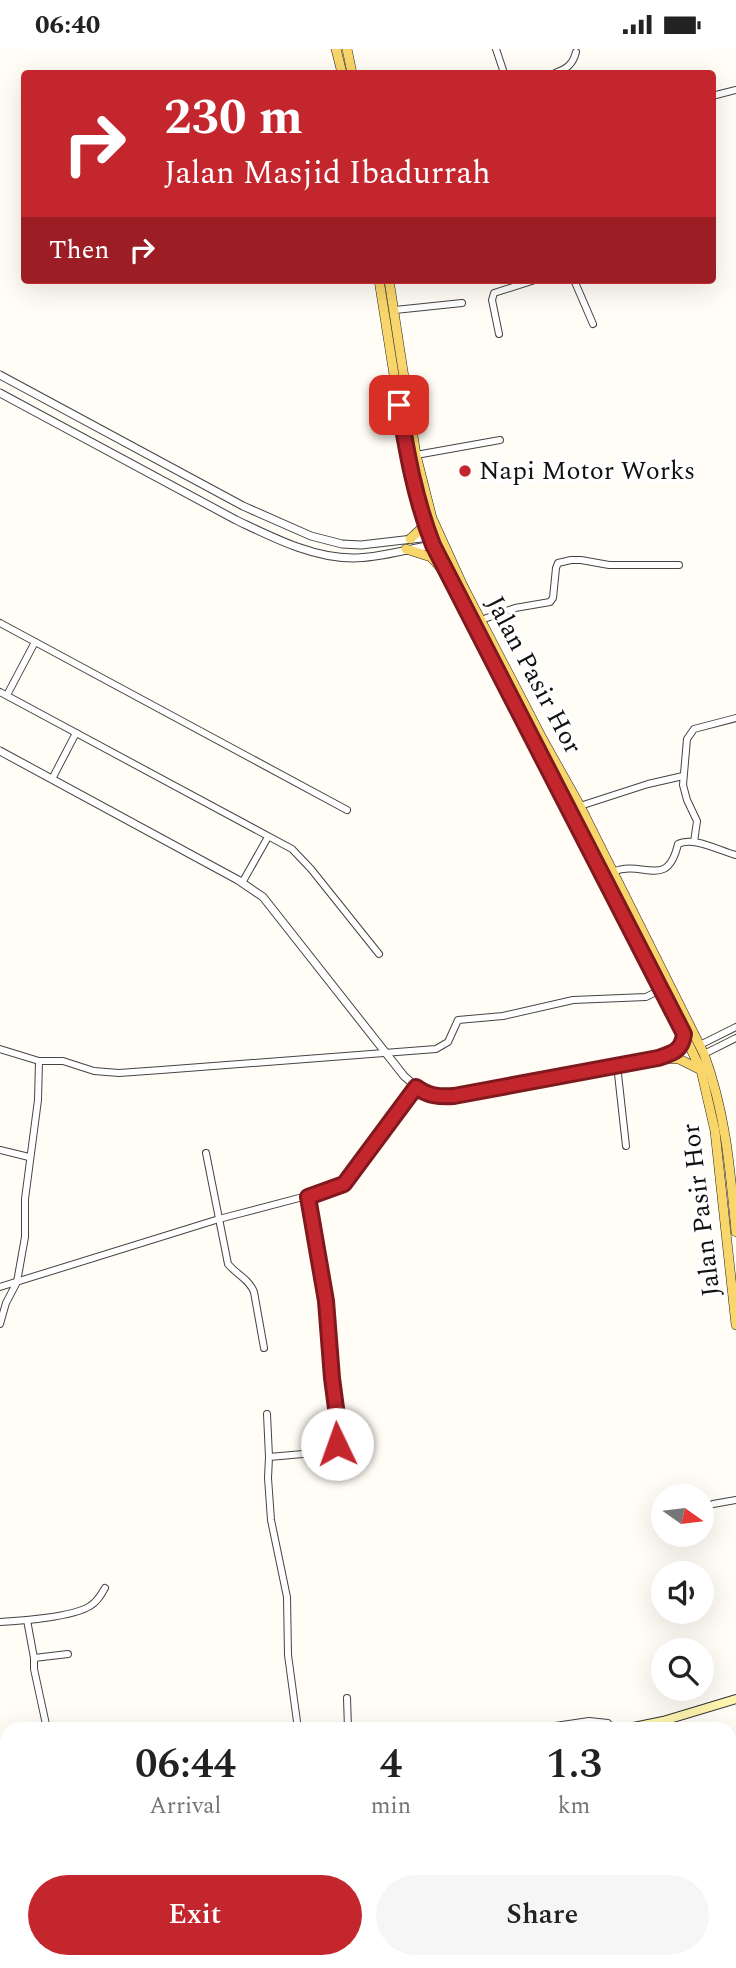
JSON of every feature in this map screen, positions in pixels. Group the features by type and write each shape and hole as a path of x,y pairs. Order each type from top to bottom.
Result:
{"main road":[{"path":"336,49 340,70"},
{"path":"347,49 351,70"},
{"name":"Jalan Pasir Hor","path":"380,284 407,457 424,522 444,568 662,989 701,1070 715,1131 736,1325"},
{"name":"Jalan Pasir Hor","path":"390,284 416,455 432,518 481,620 580,806 702,1049 718,1094 725,1129 736,1232"},
{"path":"410,539 421,529 424,522"},
{"path":"406,549 430,557 444,568"},
{"path":"658,1058 679,1049 684,1034"},
{"path":"658,1058 679,1059 701,1070"},
{"path":"658,1722 736,1699"}],"street":[{"path":"496,49 503,70"},
{"path":"561,70 569,66 576,52"},
{"path":"716,95 736,90"},
{"path":"499,334 492,300 494,293 523,284"},
{"path":"577,284 593,324"},
{"path":"395,310 462,303"},
{"path":"0,375 243,506 311,536 342,544 361,545 410,539 432,541"},
{"path":"0,393 236,520 305,549 331,556 355,558 406,549 432,541"},
{"path":"416,455 500,440"},
{"path":"135,465 143,452"},
{"path":"481,620 514,608 550,602 553,598 555,568 565,560 609,565 678,565"},
{"path":"0,622 347,810"},
{"path":"35,642 3,693 292,849 379,954"},
{"path":"694,842 697,821 687,800 683,776 688,734 694,729 736,718"},
{"path":"52,779 76,733"},
{"path":"0,751 242,883 262,897 384,1052 404,1076 425,1093 444,1097 658,1058"},
{"path":"580,806 648,784 683,776"},
{"path":"242,883 268,837"},
{"path":"613,872 622,869 666,868 672,864 678,844 683,841 736,855"},
{"path":"0,1049 39,1061 63,1061 94,1071 119,1073 436,1049 448,1042 458,1020 510,1014 573,1000 646,997 662,989"},
{"path":"702,1049 736,1027"},
{"path":"702,1049 736,1038"},
{"path":"0,1324 6,1303 17,1282 25,1237 25,1199 38,1100 39,1061"},
{"path":"617,1065 626,1146"},
{"path":"0,1287 219,1219 308,1197 344,1184 416,1087"},
{"path":"0,1150 29,1157"},
{"path":"206,1153 228,1264 251,1284 264,1348"},
{"path":"269,1457 326,1452 333,1450 339,1438 326,1301 308,1197"},
{"path":"267,1414 271,1520 287,1597 288,1655 297,1722"},
{"path":"714,1504 736,1500"},
{"path":"0,1622 27,1620 83,1609 97,1600 105,1588"},
{"path":"27,1620 45,1722"},
{"path":"34,1658 68,1654"},
{"path":"347,1698 348,1722"}],"place":[{"name":"Napi Motor Works","path":"465,471"}],"route":[{"path":"337,1444 339,1431 326,1301 308,1197 344,1184 416,1087 435,1096 454,1096 658,1058 676,1052 683,1042 684,1034 433,545 412,478 399,405"}]}
